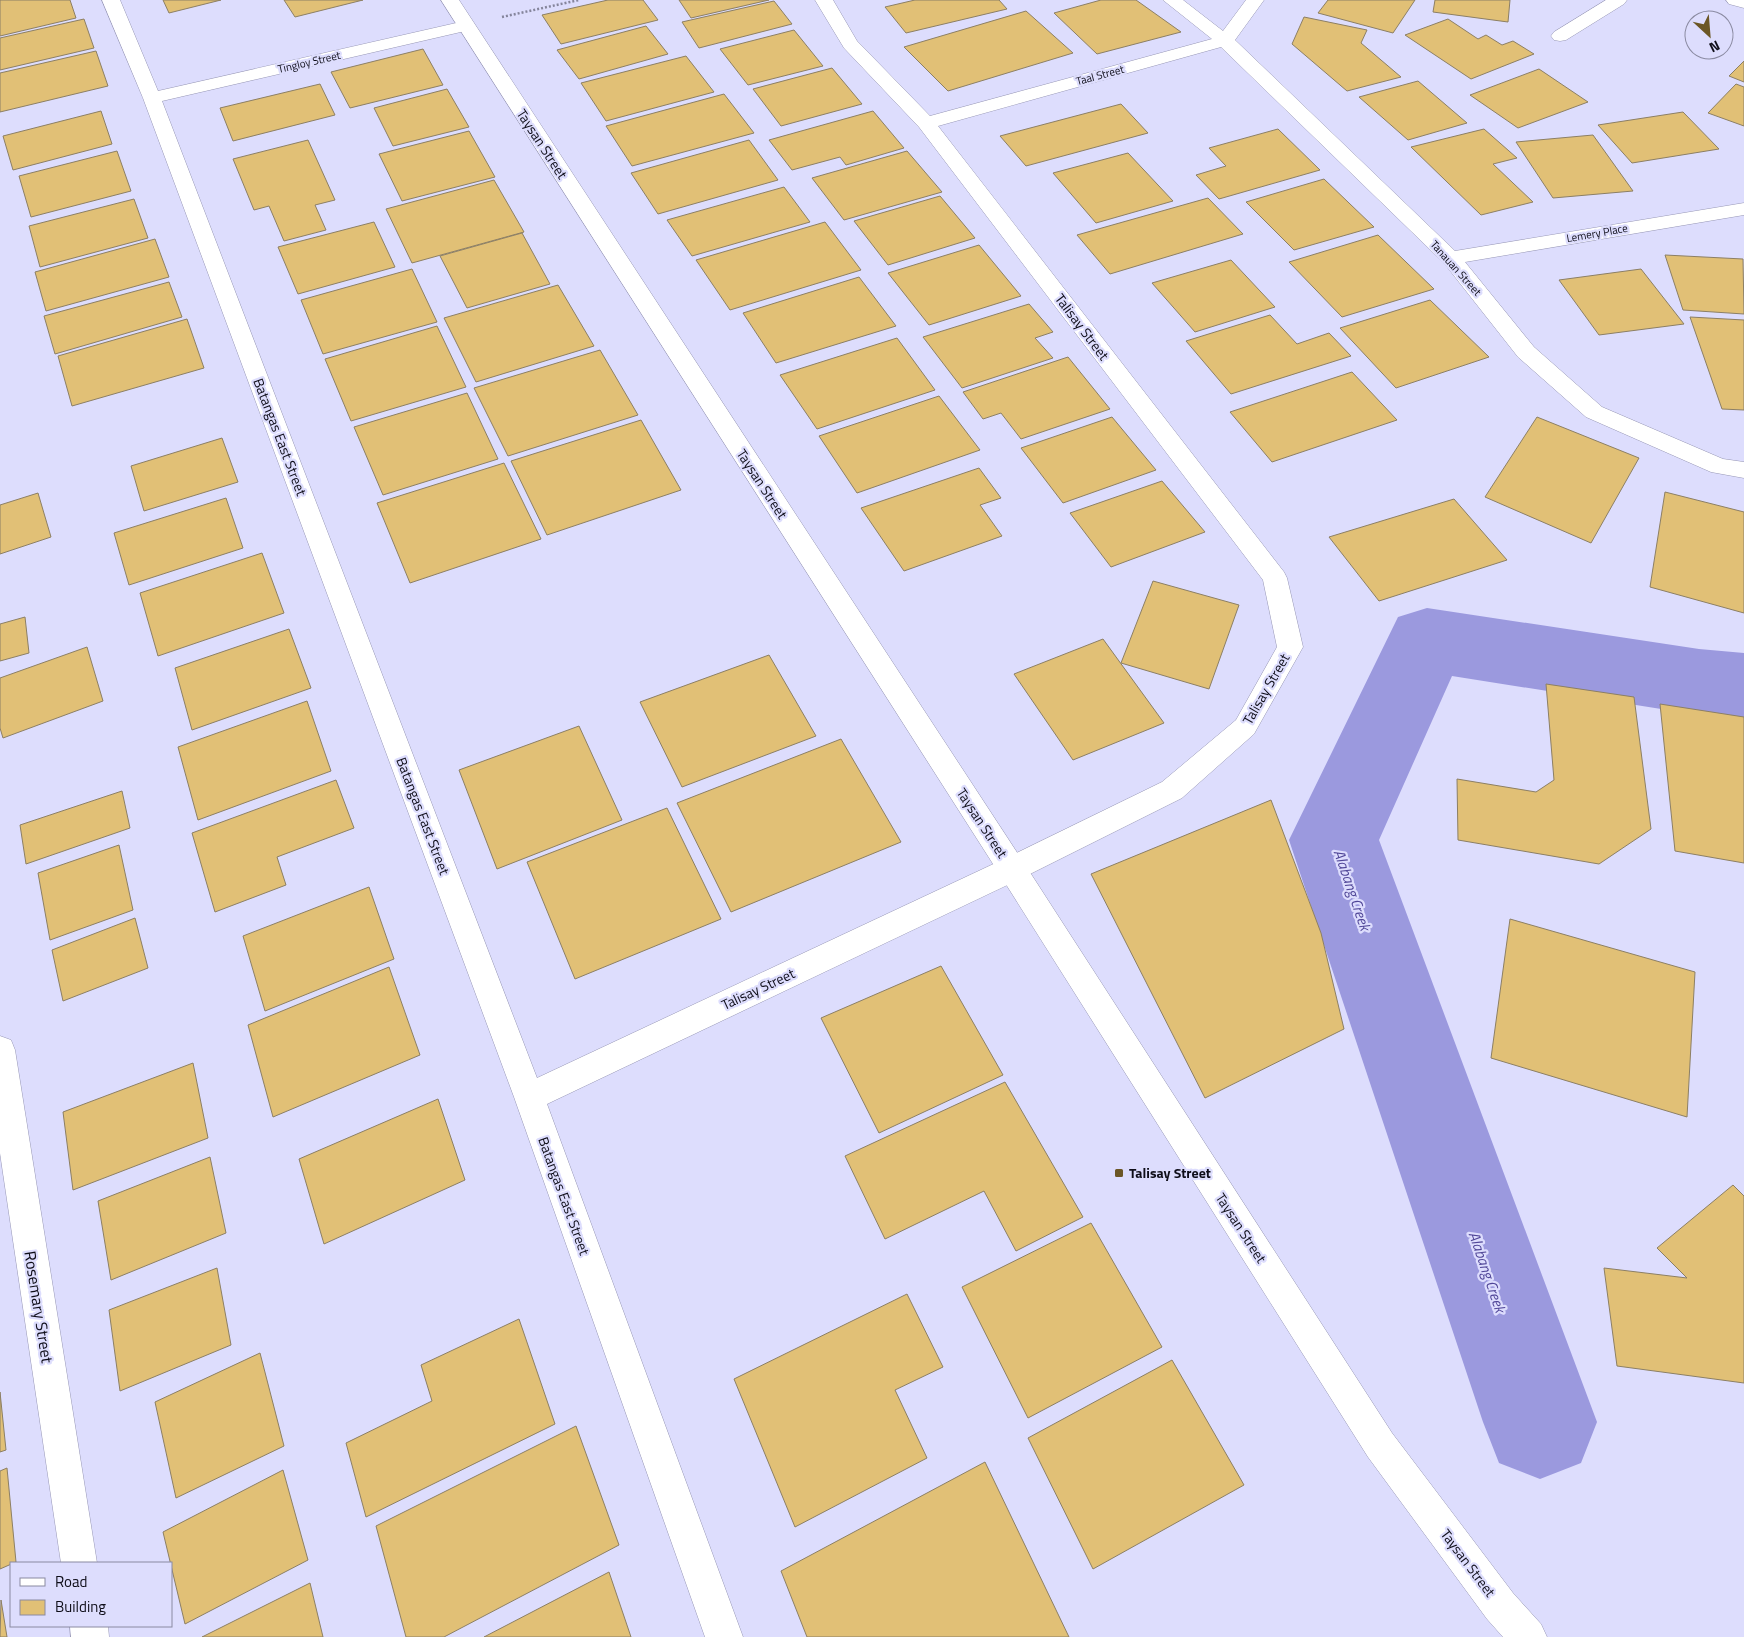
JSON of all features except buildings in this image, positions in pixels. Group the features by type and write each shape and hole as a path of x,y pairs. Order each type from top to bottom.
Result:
{"street":[{"name":"Batangas East Street","path":"111,0 152,98 529,1097 724,1637"},
{"name":"Taysan Street","path":"450,0 465,26 1012,869 1380,1446 1500,1606 1528,1637"},
{"name":"Talisay Street","path":"529,1097 1012,869 1172,790 1245,727 1290,647 1275,578 926,123 850,44 824,0"},
{"name":"Tanauan Street","path":"1172,0 1225,41 1451,258 1526,352 1594,412 1719,466 1744,470"},
{"path":"1225,41 1255,0"},
{"path":"1560,36 1618,0"},
{"path":"1735,0 1744,3"},
{"name":"Tingloy Street","path":"152,98 465,26"},
{"name":"Taal Street","path":"926,123 1225,41"},
{"name":"Lemery Place","path":"1451,258 1744,209"},
{"name":"Rosemary Street","path":"0,1050 79,1562"}],"path":[{"path":"465,26 579,0"}],"waterway":[{"name":"Alabang Creek","path":"1540,1422 1334,840 1427,640 1699,682 1744,686"}],"place":[{"name":"Talisay Street","path":"1119,1173"}]}
